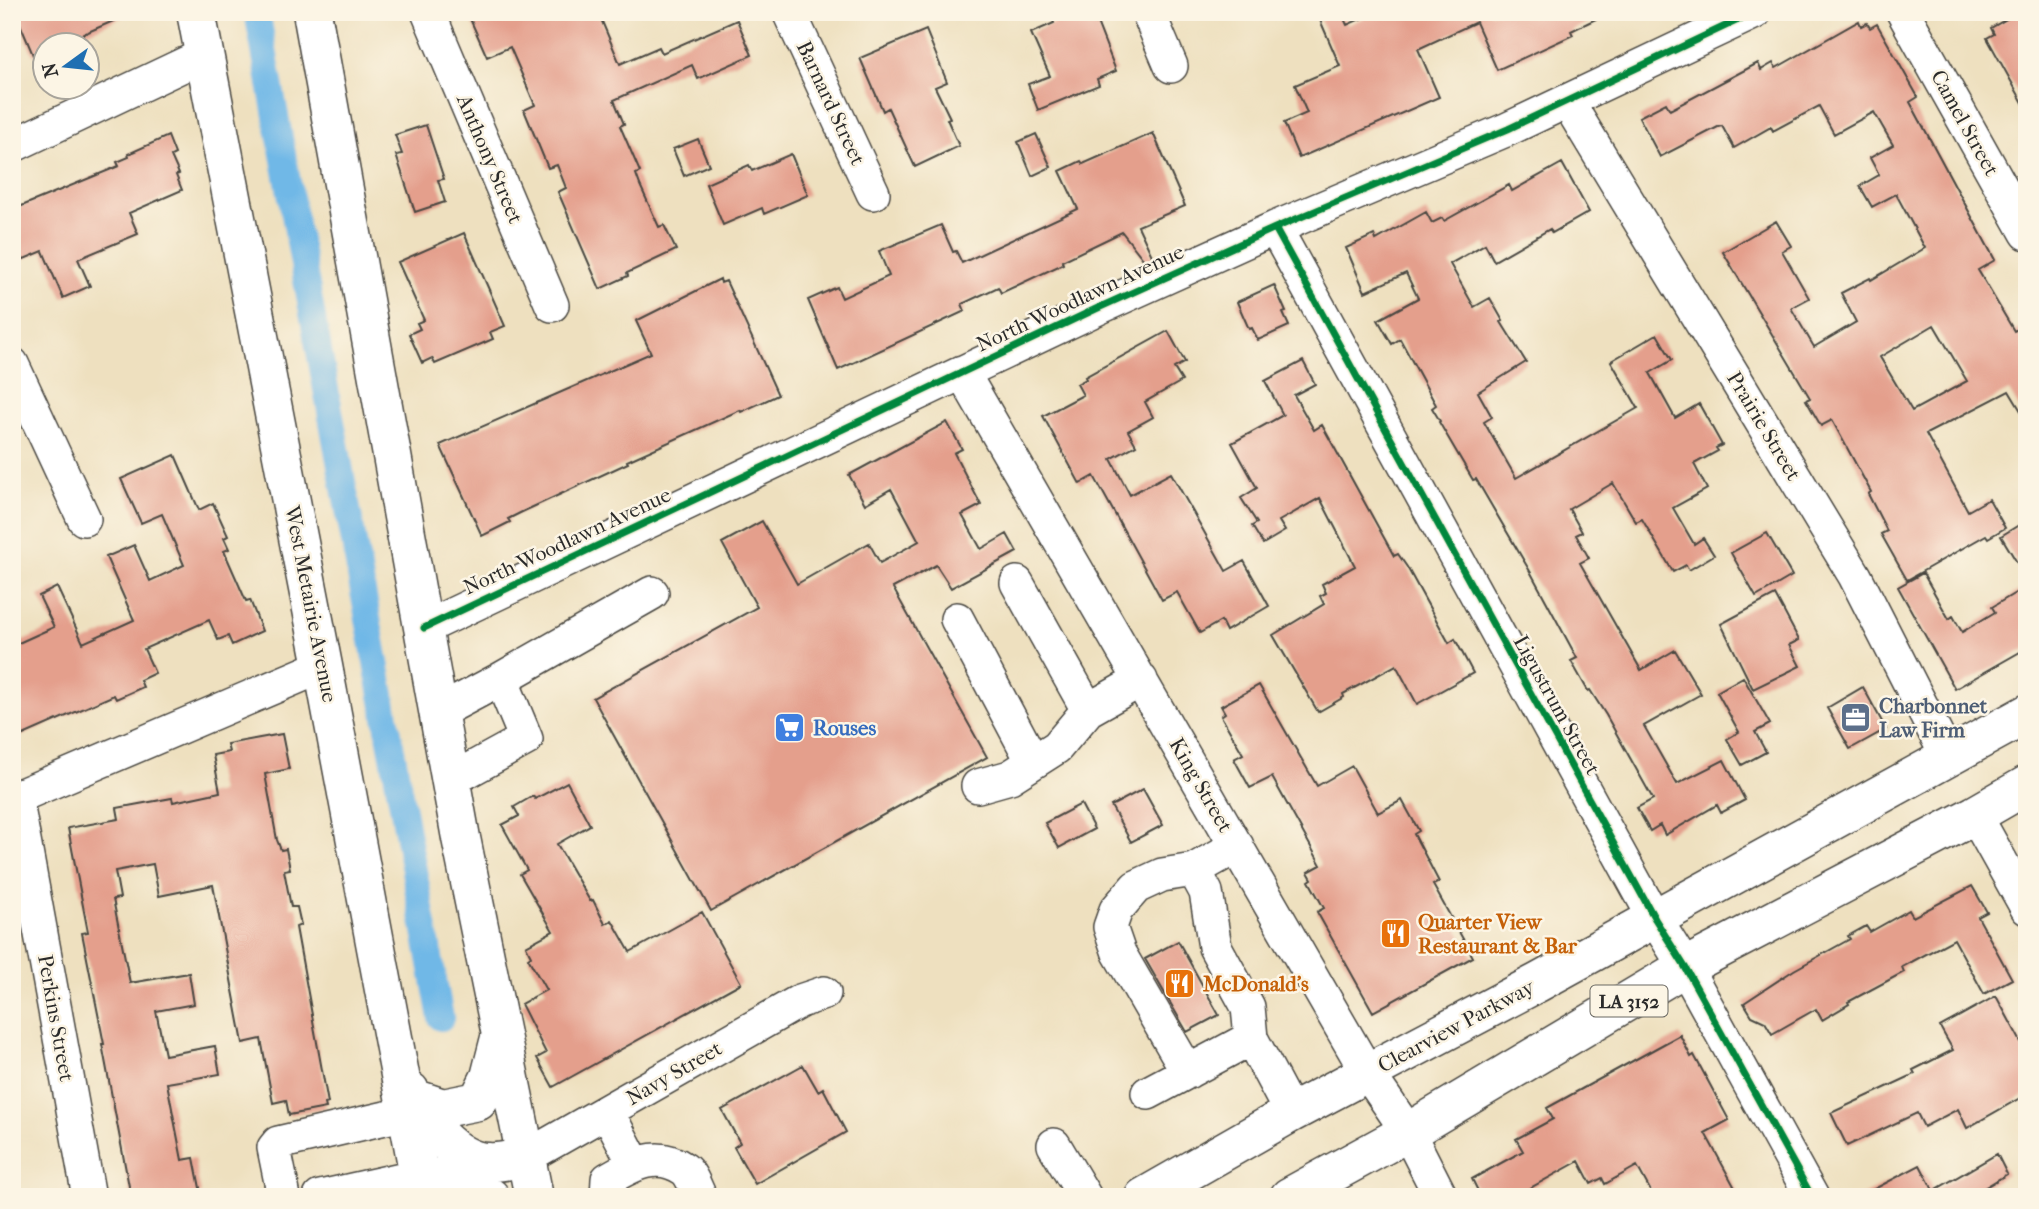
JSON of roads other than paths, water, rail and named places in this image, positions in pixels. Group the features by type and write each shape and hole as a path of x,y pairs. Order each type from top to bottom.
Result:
{"main road":[{"name":"West Metairie Avenue","path":"196,12 398,1063 410,1106"},
{"path":"312,12 451,780 534,1197"},
{"name":"Clearview Parkway","path":"1143,1197 1291,1113 1655,919 2027,714"},
{"name":"LA 3152","path":"1289,1197 1408,1132 1685,967 2027,785"},
{"path":"410,1106 443,1108 478,1101 490,1077 501,1034"},
{"path":"410,1106 453,1150 486,1163 526,1157"},
{"path":"410,1106 421,1186 462,1181 490,1197"}],"street":[{"name":"Anthony Street","path":"428,12 552,305"},
{"name":"Barnard Street","path":"789,12 873,193"},
{"path":"1148,12 1171,66"},
{"name":"North Woodlawn Avenue","path":"425,628 962,372 1275,228 1567,101 1755,12"},
{"name":"Camel Street","path":"1903,12 2027,233"},
{"path":"12,146 204,55"},
{"name":"Prairie Street","path":"1567,101 1855,576 1948,758"},
{"name":"Ligustrum Street","path":"1275,228 1655,919 1685,967 1812,1197"},
{"path":"12,364 84,519"},
{"name":"King Street","path":"962,372 1367,1072 1408,1132 1441,1197"},
{"path":"1017,583 1088,710"},
{"path":"439,712 652,593"},
{"path":"957,618 1034,762"},
{"path":"14,798 323,666"},
{"path":"451,780 526,739 501,679"},
{"path":"978,786 1010,777 1034,762 1056,747 1088,710 1141,680"},
{"name":"Perkins Street","path":"14,798 89,1197"},
{"path":"1975,815 2027,908"},
{"path":"1188,1072 1119,953 1110,927 1116,909 1136,887 1162,875 1194,870 1237,846"},
{"path":"1194,870 1206,892 1215,947 1248,1007 1251,1038 1291,1113"},
{"name":"Navy Street","path":"526,1157 800,1001 824,993"},
{"path":"1148,1093 1251,1038"},
{"path":"284,1197 274,1148 278,1143 410,1106"},
{"path":"607,1111 634,1163"},
{"path":"1054,1145 1085,1197"},
{"path":"607,1197 608,1180 634,1163 661,1159 685,1170 700,1197"},
{"path":"320,1197 421,1186"}],"waterway":[{"path":"257,12 441,1018"}],"place":[{"name":"Charbonnet Law Firm","path":"1856,718"},
{"name":"Rouses","path":"790,728"},
{"name":"Quarter View Restaurant & Bar","path":"1395,934"},
{"name":"McDonald's","path":"1180,984"}]}
